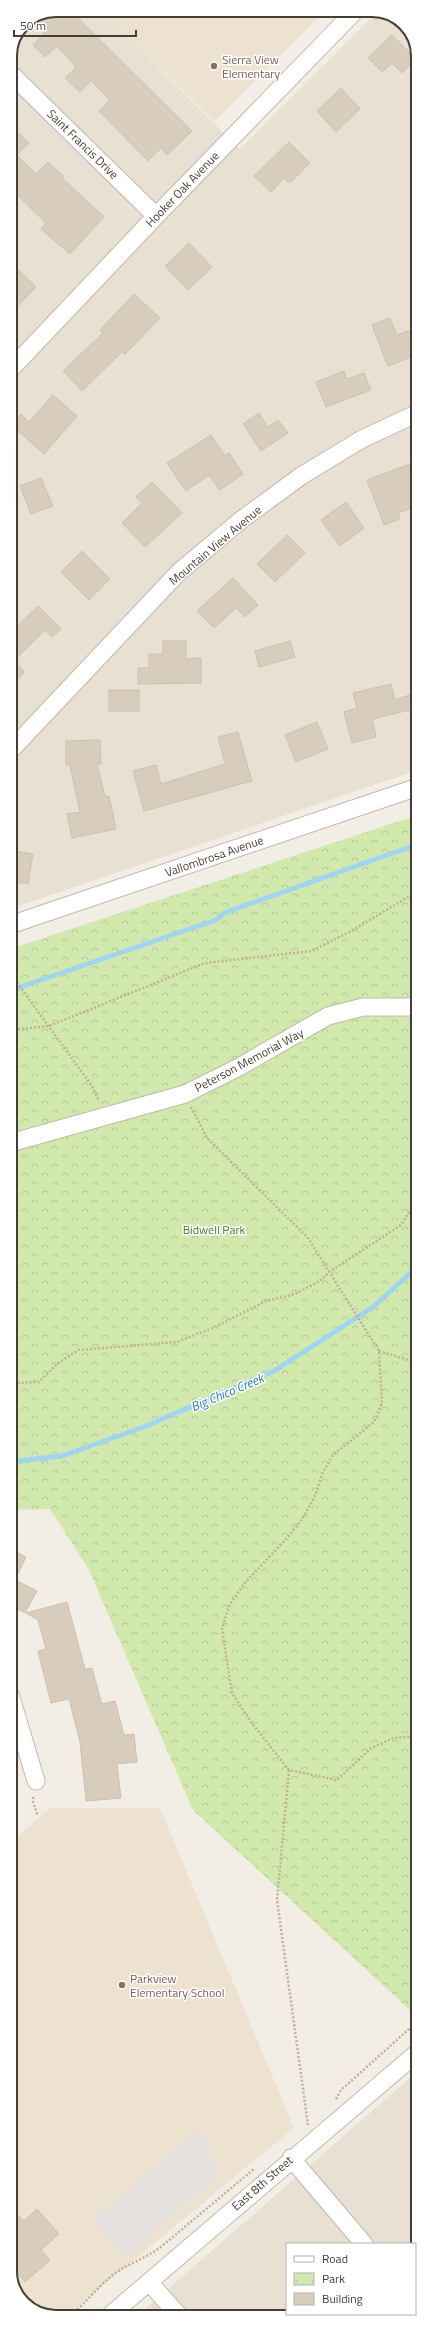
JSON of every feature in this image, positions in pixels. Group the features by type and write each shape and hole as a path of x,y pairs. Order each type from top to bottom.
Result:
{"street":[{"name":"Hooker Oak Avenue","path":"17,363 156,216 349,17"},
{"name":"Saint Francis Drive","path":"17,80 156,216"},
{"name":"Mountain View Avenue","path":"17,744 179,572 241,520 301,476 362,439 411,416"},
{"name":"Vallombrosa Avenue","path":"17,923 411,789"},
{"name":"Peterson Memorial Way","path":"17,1141 185,1094 239,1067 328,1016 363,1007 411,1007"},
{"path":"17,1717 36,1780"},
{"name":"East 8th Street","path":"116,2310 291,2158 411,2058"},
{"path":"291,2158 363,2243"},
{"path":"149,2282 174,2310"}],"path":[{"path":"17,1029 49,1026 205,963 312,951 355,929 411,895"},
{"path":"17,983 92,1086 106,1117"},
{"path":"185,1094 207,1138 308,1238 379,1351 382,1403 374,1422 334,1455 322,1474 316,1494 303,1518 288,1537 243,1585 229,1606 222,1629 232,1693 251,1722 289,1770 337,1780 370,1750 393,1738 411,1737"},
{"path":"17,1382 39,1382 57,1364 78,1350 177,1342 215,1327 266,1301 295,1294 320,1281 329,1272 401,1225 411,1209"},
{"path":"379,1351 411,1361"},
{"path":"289,1770 277,1900 308,2126"},
{"path":"334,2103 341,2090 411,2027"},
{"path":"303,2130 313,2121"},
{"path":"76,2310 88,2300 95,2290 115,2273 137,2260 148,2256 162,2246 252,2170 257,2168"}],"shaded area":[{"path":"56,17 107,17 240,149 372,17 387,20 398,27 406,37 411,51 411,772 17,907 17,56 20,41 24,35 41,20"},
{"name":"Sierra View Elementary","path":"107,17 319,17 214,121"},
{"name":"Parkview Elementary School","path":"50,1808 160,1808 294,2128 73,2310 54,2310 37,2305 25,2295 17,2276 17,1837"},
{"path":"411,2077 411,2243 286,2243 286,2310 144,2310"},
{"path":"198,2130 207,2140 218,2175 125,2258 91,2220"}],"green space":[{"name":"Bidwell Park","path":"411,817 411,2011 193,1810 88,1568 50,1509 17,1510 17,947"}],"building":[{"path":"56,17 77,17 192,131 167,155 161,148 148,161 99,111 110,100 91,81 80,92 65,78 76,67 57,46 45,57 33,45 44,34 35,24 41,20"},
{"path":"392,35 411,54 411,64 402,73 392,63 382,72 368,58"},
{"path":"341,88 360,109 336,132 317,111"},
{"path":"17,132 29,143 17,155"},
{"path":"289,142 310,163 290,183 284,178 271,192 254,176"},
{"path":"17,155 36,174 48,162 64,177 62,178 104,217 70,254 41,229 46,223 17,195"},
{"path":"189,243 212,267 188,290 165,266"},
{"path":"17,269 36,287 17,307"},
{"path":"134,294 160,318 125,354 122,352 82,391 63,371 103,333 100,330"},
{"path":"390,318 397,335 411,330 411,357 388,366 372,325"},
{"path":"344,371 347,379 364,373 371,390 326,407 316,382"},
{"path":"53,395 77,416 44,454 17,430 17,418 21,414 29,422"},
{"path":"259,413 268,427 278,420 288,433 261,451 243,424"},
{"path":"211,435 225,456 229,453 243,474 220,490 209,475 186,491 167,463"},
{"path":"411,464 411,508 398,513 400,519 384,525 367,480"},
{"path":"41,478 53,506 31,514 20,486"},
{"path":"152,482 182,513 145,547 122,523 142,503 136,497"},
{"path":"346,502 364,528 340,546 321,520"},
{"path":"287,535 305,553 275,582 257,564"},
{"path":"82,551 110,579 89,600 61,572"},
{"path":"233,578 258,605 245,617 236,608 214,628 197,611"},
{"path":"38,606 61,629 52,637 45,630 17,658 17,626"},
{"path":"163,641 186,641 186,659 201,658 201,683 138,684 138,668 149,668 149,654 163,654"},
{"path":"290,641 295,657 259,667 255,651"},
{"path":"17,664 25,672 17,680"},
{"path":"391,684 395,700 411,694 411,710 372,719 376,737 352,743 344,712 357,708 353,693"},
{"path":"109,690 139,690 139,711 109,711"},
{"path":"317,722 328,749 296,762 285,735"},
{"path":"238,732 252,781 144,811 133,771 156,765 161,784 225,764 218,737"},
{"path":"100,740 101,764 97,764 105,797 109,796 116,829 72,838 67,814 80,812 70,765 66,765 66,741"},
{"path":"17,851 33,854 28,884 17,882"},
{"path":"17,1552 26,1557 17,1576"},
{"path":"17,1581 37,1591 25,1613 17,1609"},
{"path":"67,1602 85,1669 92,1668 102,1704 115,1701 124,1735 134,1734 137,1762 117,1764 121,1798 86,1801 80,1742 69,1699 51,1703 38,1651 46,1649 38,1620 26,1613"},
{"path":"37,2209 59,2234 41,2250 50,2260 25,2282 17,2272 17,2214 24,2221"}],"waterway":[{"path":"17,990 20,987 216,920 224,913 411,846"},
{"name":"Big Chico Creek","path":"17,1461 62,1456 141,1428 274,1371 373,1307 411,1272"}],"place":[{"name":"Sierra View Elementary","path":"214,66"},
{"name":"Parkview Elementary School","path":"122,1985"}]}
